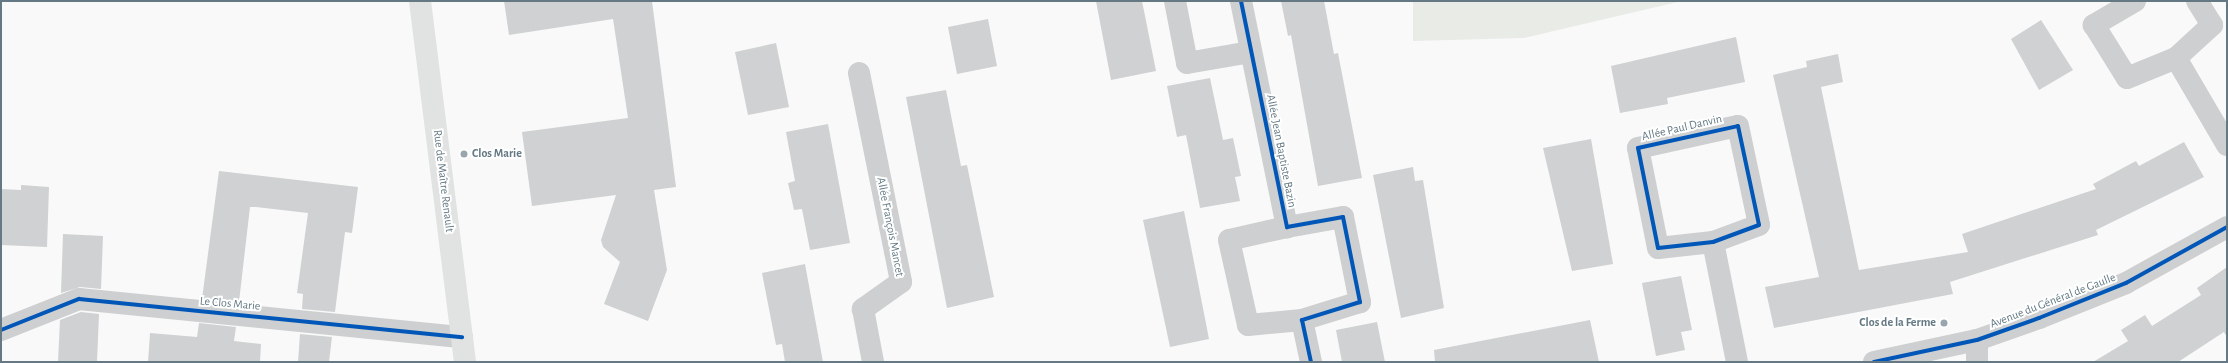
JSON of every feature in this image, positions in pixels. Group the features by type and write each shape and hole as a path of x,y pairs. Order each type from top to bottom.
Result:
{"street":[{"name":"Rue de Maître Renault","path":"420,1 465,362"},
{"path":"1175,1 1187,63 1251,52"},
{"name":"Allée Jean Baptiste Bazin","path":"1241,1 1287,227"},
{"path":"2135,1 2094,25 2127,78 2176,58 2212,25 2197,1"},
{"path":"2176,58 2227,145"},
{"name":"Allée François Mancet","path":"859,74 901,282 863,309 873,362"},
{"name":"Allée Paul Danvin","path":"1738,126 1759,224 1713,242 1658,248 1638,148 1738,126"},
{"path":"1343,217 1360,302 1302,320 1248,325 1229,240 1287,227 1343,217"},
{"name":"Avenue du Général de Gaulle","path":"1874,362 1977,340 2126,283 2227,227"},
{"path":"1713,242 1737,362"},
{"name":"Le Clos Marie","path":"1,330 79,299 462,337"},
{"path":"1302,320 1311,362"},
{"path":"1977,340 1977,362"}],"shaded area":[{"path":"1413,1 1682,1 1524,38 1413,41"}],"building":[{"path":"504,1 652,1 676,187 654,190 667,270 648,321 604,304 620,262 603,247 601,240 616,195 532,206 522,132 628,118 613,19 509,35"},
{"path":"1096,1 1142,1 1156,71 1111,80"},
{"path":"1281,1 1324,1 1334,54 1338,53 1362,178 1318,186 1291,35 1288,36"},
{"path":"988,19 997,66 957,74 948,27"},
{"path":"2041,20 2073,70 2039,90 2011,39"},
{"path":"1736,37 1745,82 1667,98 1668,104 1620,113 1611,66"},
{"path":"776,43 789,107 748,115 735,52"},
{"path":"1838,54 1843,82 1821,87 1859,270 1968,252 1962,234 2096,189 2093,184 2136,161 2139,166 2184,142 2204,177 2096,230 2098,235 1950,282 1953,294 1774,328 1765,287 1819,277 1773,75 1807,67 1806,61"},
{"path":"1210,78 1223,140 1233,138 1241,176 1235,177 1240,201 1200,208 1186,135 1177,137 1167,86"},
{"path":"946,90 961,166 967,165 994,297 947,308 906,97"},
{"path":"828,124 850,243 810,250 802,209 794,210 788,183 795,181 786,132"},
{"path":"1591,139 1613,264 1572,271 1543,148"},
{"path":"1413,167 1415,181 1423,180 1444,308 1401,318 1373,175"},
{"path":"219,171 358,187 352,233 345,232 335,312 302,309 303,294 297,293 308,213 256,207 250,207 239,302 202,299"},
{"path":"21,185 49,187 47,247 1,245 1,189 21,190"},
{"path":"1184,211 1209,339 1170,347 1143,220"},
{"path":"63,234 103,236 101,289 80,287 61,293"},
{"path":"805,264 823,362 785,362 782,344 776,345 762,273"},
{"path":"2227,267 2227,337 2224,332 2178,362 2093,362 2128,341 2121,330 2145,315 2152,326 2201,295 2197,288"},
{"path":"1681,276 1692,330 1681,332 1685,350 1656,356 1642,283"},
{"path":"81,312 99,314 97,362 58,362 60,320"},
{"path":"1590,320 1599,362 1435,362 1434,350"},
{"path":"1377,322 1385,362 1342,362 1336,330"},
{"path":"199,323 236,327 234,341 261,344 260,362 148,362 150,333 197,337"},
{"path":"300,334 332,337 329,362 298,362"}],"cycle path":[{"path":"1241,1 1287,227 1343,217 1360,302 1302,320 1311,362"},
{"path":"1738,126 1759,225 1713,242 1658,248 1638,148 1738,126"},
{"path":"1874,362 1977,340 2039,318 2126,283 2227,227"},
{"path":"1,330 79,299 462,337"}],"place":[{"name":"Clos Marie","path":"464,154"},
{"name":"Clos de la Ferme","path":"1944,323"}]}
